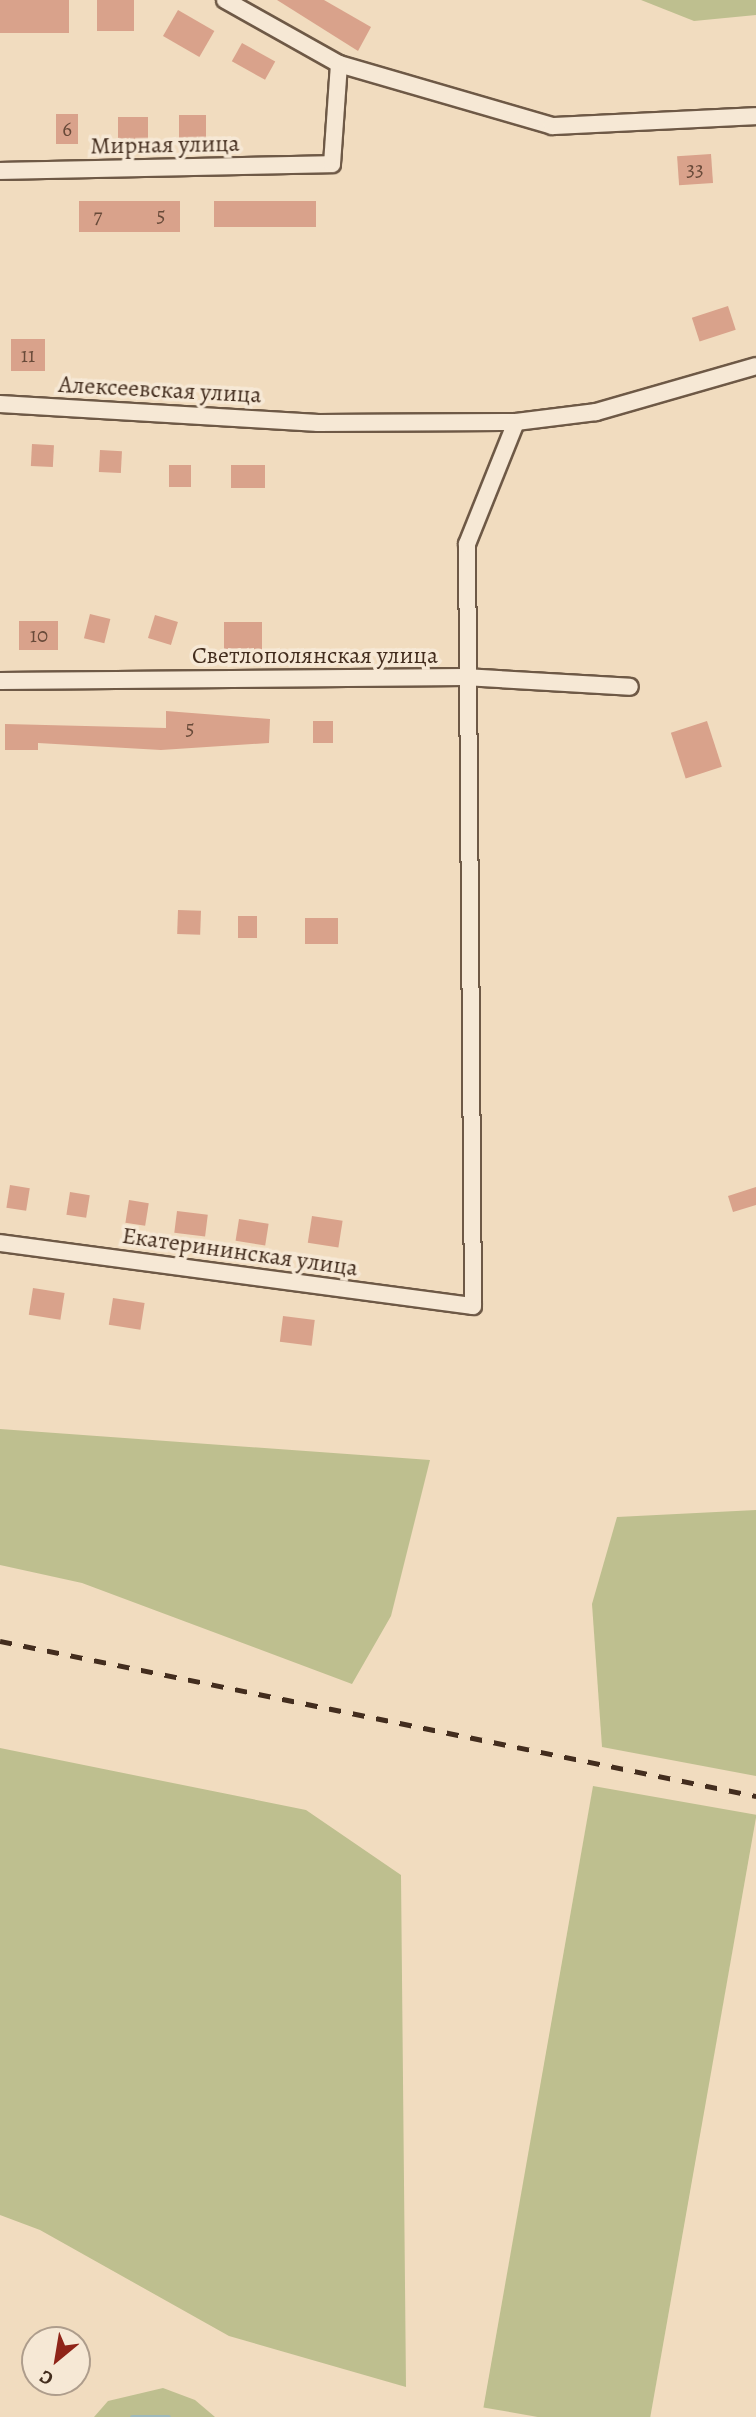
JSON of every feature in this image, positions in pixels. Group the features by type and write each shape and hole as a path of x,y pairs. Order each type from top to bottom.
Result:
{"street":[{"path":"225,0 339,64 552,126 756,116"},
{"name":"Мирная улица","path":"0,171 332,164 339,64"},
{"name":"Алексеевская улица","path":"0,404 318,423 516,422 596,412 756,366"},
{"path":"464,677 467,544 516,422"},
{"name":"Светлополянская улица","path":"0,681 464,677 630,687"},
{"name":"Екатерининская улица","path":"0,1243 473,1306 464,677"}],"green space":[{"path":"641,0 756,0 756,15 694,21"},
{"path":"0,1429 430,1460 391,1616 352,1684 82,1583 0,1565"},
{"path":"756,1510 756,1776 602,1747 592,1604 617,1517"},
{"path":"0,1748 306,1810 401,1875 406,2387 229,2336 40,2230 0,2215"},
{"path":"593,1786 756,1815 650,2417 538,2417 483,2407"},
{"path":"163,2388 195,2400 215,2417 94,2417 108,2401"}],"building":[{"path":"0,0 69,0 69,33 0,33"},
{"path":"97,0 134,0 134,31 97,31"},
{"path":"277,0 324,0 371,27 358,51"},
{"path":"178,10 214,31 199,57 163,36"},
{"path":"242,43 275,61 265,80 232,61"},
{"path":"56,114 78,114 78,144 56,144"},
{"path":"179,115 206,115 206,146 179,146"},
{"path":"118,117 148,117 148,146 118,146"},
{"path":"711,154 713,183 679,185 677,156"},
{"path":"79,201 180,201 180,232 79,232"},
{"path":"214,201 316,201 316,227 214,227"},
{"path":"728,306 736,330 700,342 692,318"},
{"path":"11,339 45,339 45,371 11,371"},
{"path":"32,444 54,445 53,467 31,466"},
{"path":"100,450 122,451 121,473 99,472"},
{"path":"169,465 191,465 191,487 169,487"},
{"path":"231,465 265,465 265,488 231,488"},
{"path":"90,614 110,619 104,643 84,638"},
{"path":"155,615 178,622 171,645 148,638"},
{"path":"19,621 58,621 58,650 19,650"},
{"path":"224,622 262,622 262,654 224,654"},
{"path":"166,711 270,719 269,743 161,750 38,743 38,750 5,750 5,724 166,728"},
{"path":"313,721 333,721 333,743 313,743"},
{"path":"707,721 722,767 686,778 671,733"},
{"path":"178,910 201,911 200,935 177,934"},
{"path":"238,916 257,916 257,938 238,938"},
{"path":"305,918 338,918 338,944 305,944"},
{"path":"10,1185 30,1188 26,1211 6,1208"},
{"path":"756,1187 756,1205 733,1212 728,1196"},
{"path":"70,1192 90,1195 86,1218 66,1215"},
{"path":"129,1200 149,1203 145,1226 125,1223"},
{"path":"177,1211 208,1215 205,1237 174,1233"},
{"path":"312,1216 343,1221 338,1248 308,1243"},
{"path":"239,1219 269,1224 265,1245 236,1241"},
{"path":"33,1288 65,1293 60,1320 29,1315"},
{"path":"113,1298 145,1303 140,1330 109,1325"},
{"path":"283,1316 315,1320 312,1346 280,1342"}],"waterway":[{"path":"132,2417 168,2417"}],"railway":[{"path":"0,1641 756,1796"}]}
